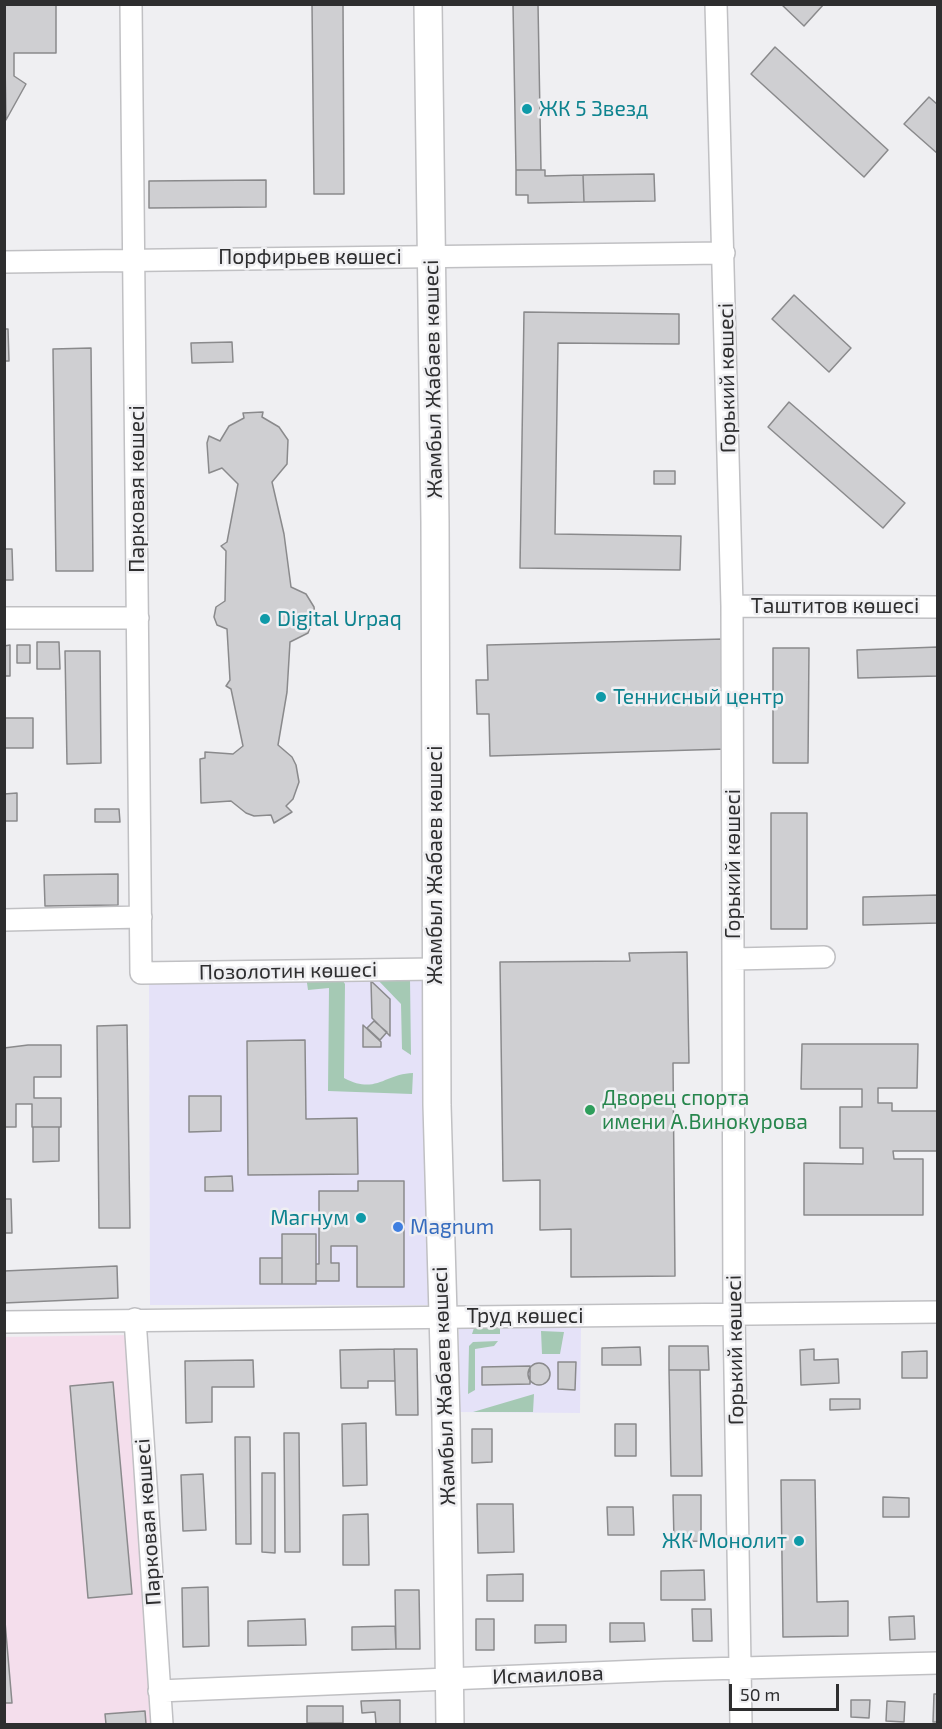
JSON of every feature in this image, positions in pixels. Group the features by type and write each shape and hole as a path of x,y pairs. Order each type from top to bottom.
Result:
{"main road":[{"name":"Жамбыл Жабаев көшесі","path":"428,4 435,969 441,1316 446,1419 450,1725"}],"street":[{"name":"Парковая көшесі","path":"131,4 141,973"},
{"name":"Горький көшесі","path":"716,4 732,606 734,1314 741,1725"},
{"name":"Порфирьев көшесі","path":"4,262 724,253"},
{"name":"Таштитов көшесі","path":"732,606 938,607"},
{"path":"4,618 138,618"},
{"path":"4,920 141,917"},
{"path":"733,959 824,957"},
{"name":"Позолотин көшесі","path":"141,973 435,969"},
{"name":"Труд көшесі","path":"4,1322 938,1311"},
{"name":"Парковая көшесі","path":"135,1319 162,1725"},
{"name":"Исмаилова","path":"159,1691 449,1678 938,1663"}],"shaded area":[{"path":"424,975 428,1305 150,1305 149,981"},
{"path":"459,1328 581,1328 580,1413 459,1412"},
{"path":"128,1335 151,1724 5,1724 4,1337"}],"green space":[{"path":"339,975 345,984 344,1078 364,1085 413,1073 412,1094 328,1091 329,988 308,990 306,976"},
{"path":"376,978 410,979 411,1055 402,1049 401,1004"},
{"path":"500,1327 500,1334 472,1334 474,1328"},
{"path":"541,1331 564,1332 560,1354 542,1354"},
{"path":"498,1341 494,1346 475,1349 475,1390 468,1394 469,1346 473,1342"},
{"path":"534,1394 533,1412 473,1412"}],"building":[{"path":"4,4 56,4 56,53 14,53 14,76 26,84 6,120"},
{"path":"312,4 343,4 344,194 314,194"},
{"name":"ЖК 5 Звезд","path":"513,4 538,4 541,170 516,170"},
{"path":"781,4 824,4 804,26"},
{"path":"775,47 888,150 864,177 751,74"},
{"path":"929,97 938,105 938,154 904,124"},
{"name":"ЖК 5 Звезд","path":"516,170 545,170 545,176 583,175 584,202 528,203 528,195 516,195"},
{"name":"ЖК 5 Звезд","path":"654,174 655,201 584,202 583,175"},
{"path":"266,180 266,207 149,208 149,181"},
{"path":"794,295 851,348 829,372 772,319"},
{"path":"524,312 679,314 679,344 558,343 555,534 681,536 680,570 520,568"},
{"path":"4,329 8,329 9,361 4,361"},
{"path":"232,342 233,362 192,363 191,343"},
{"path":"91,348 93,571 56,571 53,349"},
{"path":"789,402 905,503 883,528 768,427"},
{"name":"Digital Urpaq","path":"263,412 262,417 279,427 288,440 287,464 272,482 284,534 291,587 306,594 314,607 315,615 308,633 290,642 287,692 278,745 292,757 299,782 293,799 286,806 292,812 274,823 271,815 254,816 246,813 231,801 201,803 200,759 205,758 205,752 233,754 243,746 231,689 226,686 230,680 227,629 217,625 214,617 216,607 225,601 226,551 221,546 227,542 238,484 222,468 209,473 207,443 209,436 220,441 229,426 244,418 243,413"},
{"path":"654,471 675,471 675,484 654,484"},
{"path":"4,549 12,549 13,580 4,580"},
{"name":"Теннисный центр","path":"724,639 727,749 490,756 489,714 477,714 476,680 488,680 487,645"},
{"path":"37,642 59,642 60,669 37,669"},
{"path":"10,645 10,676 4,676 4,646"},
{"path":"17,645 30,645 30,663 17,663"},
{"path":"938,647 938,676 858,678 857,650"},
{"path":"773,648 809,648 808,763 773,763"},
{"path":"65,651 100,651 101,763 67,764"},
{"path":"4,718 33,718 33,748 4,748"},
{"path":"17,793 17,821 4,821 4,794"},
{"path":"95,809 119,809 120,822 95,822"},
{"path":"771,813 807,813 807,929 771,929"},
{"path":"118,874 118,905 45,906 44,875"},
{"path":"938,895 938,923 863,925 863,897"},
{"path":"687,952 689,1063 673,1063 675,1276 571,1277 571,1229 540,1230 540,1180 503,1181 500,962 630,961 629,953"},
{"path":"371,981 390,999 390,1036 372,1018"},
{"path":"374,1021 387,1032 380,1040 367,1028"},
{"path":"127,1025 130,1228 99,1228 97,1026"},
{"path":"363,1025 381,1042 381,1047 363,1047"},
{"path":"305,1040 306,1119 357,1118 358,1174 248,1175 247,1041"},
{"path":"802,1044 918,1044 917,1088 878,1088 878,1103 892,1103 892,1111 938,1111 938,1151 893,1151 894,1159 923,1159 923,1215 804,1215 804,1163 863,1164 863,1148 840,1148 840,1107 862,1107 862,1089 801,1089"},
{"path":"61,1045 61,1077 34,1077 34,1098 61,1098 61,1127 32,1127 32,1104 16,1104 16,1127 4,1127 4,1048"},
{"path":"189,1096 221,1096 221,1131 189,1132"},
{"path":"33,1127 59,1127 59,1161 33,1162"},
{"path":"232,1176 233,1191 205,1191 205,1177"},
{"name":"Магнум","path":"358,1181 404,1181 404,1287 357,1287 357,1246 331,1246 331,1263 339,1263 339,1281 316,1281 316,1264 319,1264 319,1191 358,1191"},
{"path":"4,1199 11,1199 12,1233 4,1233"},
{"path":"282,1234 316,1234 316,1284 282,1284"},
{"path":"260,1258 282,1258 282,1284 260,1284"},
{"path":"117,1266 118,1298 4,1303 4,1271"},
{"path":"669,1346 708,1346 709,1370 669,1370"},
{"path":"640,1347 641,1365 602,1365 602,1348"},
{"path":"394,1349 395,1381 368,1381 368,1388 341,1388 340,1350"},
{"path":"394,1349 417,1349 418,1415 396,1415"},
{"path":"814,1349 814,1360 838,1359 839,1383 801,1385 800,1350"},
{"path":"927,1351 927,1378 902,1378 902,1352"},
{"path":"253,1360 254,1387 212,1387 212,1422 186,1423 185,1361"},
{"path":"558,1362 576,1362 575,1390 558,1389"},
{"path":"539,1363 547,1366 550,1374 547,1382 539,1385 531,1382 528,1374 531,1366"},
{"path":"530,1366 530,1384 482,1385 482,1367"},
{"path":"669,1370 700,1370 702,1476 671,1476"},
{"path":"113,1382 132,1594 88,1598 70,1386"},
{"path":"830,1399 860,1399 860,1409 830,1410"},
{"path":"366,1423 367,1485 343,1486 342,1424"},
{"path":"615,1424 636,1424 636,1456 615,1456"},
{"path":"472,1429 492,1429 492,1462 472,1463"},
{"path":"284,1433 299,1433 300,1552 285,1552"},
{"path":"235,1437 250,1437 251,1544 236,1544"},
{"path":"262,1473 275,1473 275,1553 262,1552"},
{"path":"203,1474 206,1530 183,1531 181,1475"},
{"name":"ЖК Монолит","path":"781,1480 815,1480 817,1602 848,1601 848,1636 783,1637"},
{"path":"673,1495 701,1495 701,1541 674,1542"},
{"path":"883,1497 909,1498 909,1517 883,1517"},
{"path":"477,1504 513,1504 514,1552 478,1553"},
{"path":"607,1507 633,1507 634,1535 608,1535"},
{"path":"368,1514 369,1565 343,1565 343,1515"},
{"path":"704,1570 705,1600 661,1600 661,1571"},
{"path":"523,1574 523,1601 487,1601 487,1575"},
{"path":"208,1587 209,1646 183,1647 182,1588"},
{"path":"395,1590 419,1590 420,1649 396,1649"},
{"path":"692,1609 711,1609 712,1641 693,1641"},
{"path":"4,1610 12,1703 4,1703"},
{"path":"914,1616 915,1639 890,1640 889,1617"},
{"path":"305,1619 306,1645 248,1646 248,1621"},
{"path":"476,1619 494,1619 494,1650 476,1650"},
{"path":"610,1623 644,1623 645,1641 610,1642"},
{"path":"535,1625 566,1625 566,1642 535,1643"},
{"path":"395,1626 396,1649 352,1650 352,1627"},
{"path":"934,1694 938,1694 938,1722 933,1722"},
{"path":"400,1700 400,1724 376,1724 375,1712 362,1713 361,1701"},
{"path":"851,1700 870,1700 869,1718 851,1717"},
{"path":"887,1701 905,1702 904,1722 886,1721"},
{"path":"307,1706 343,1706 343,1723 307,1723"},
{"path":"145,1711 146,1724 106,1724 105,1714"},
{"path":"339,1723 339,1724 307,1724"}],"place":[{"name":"ЖК 5 Звезд","path":"527,109"},
{"name":"Digital Urpaq","path":"265,619"},
{"name":"Теннисный центр","path":"601,697"},
{"name":"Дворец спорта имени А.Винокурова","path":"590,1110"},
{"name":"Магнум","path":"361,1218"},
{"name":"Magnum","path":"398,1227"},
{"name":"ЖК Монолит","path":"799,1541"}]}
